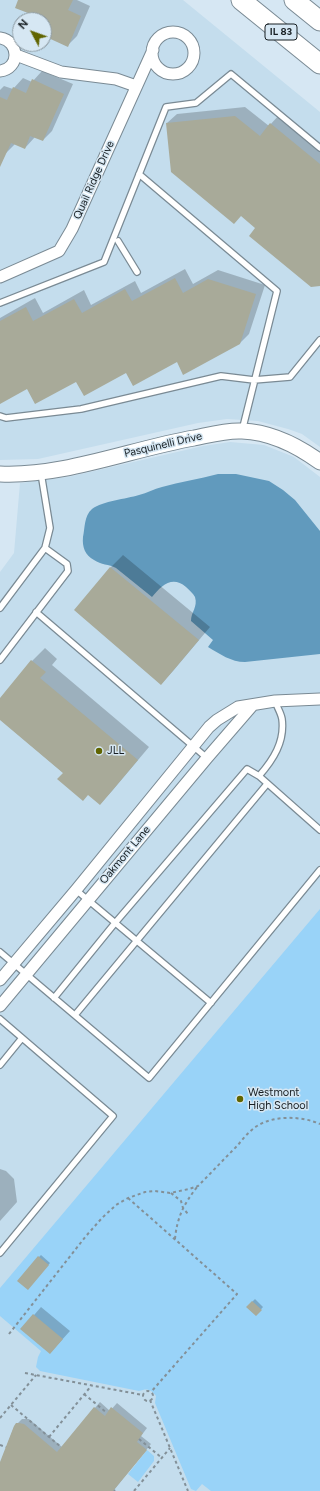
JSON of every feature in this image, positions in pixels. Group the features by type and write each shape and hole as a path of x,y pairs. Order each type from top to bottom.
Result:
{"highway":[{"name":"IL 83","path":"241,0 320,64"},
{"path":"294,0 320,21"}],"street":[{"path":"0,38 8,40 12,44 16,55 12,65 0,71"},
{"name":"Quail Ridge Drive","path":"0,277 59,251 72,229 153,50"},
{"path":"16,55 61,72 116,79 136,86"},
{"name":"Pasquinelli Drive","path":"0,474 19,475 41,473 176,441 242,431 268,435 290,444 311,455 320,462"},
{"name":"Oakmont Lane","path":"0,980 15,964 209,727 225,714 238,707 252,706 275,701 320,699"},
{"name":"Oakmont Lane","path":"0,1006 252,706"}],"lane":[{"path":"0,303 104,262 166,107 196,103 231,74 320,148"},
{"path":"139,174 277,291 242,431"},
{"path":"118,241 137,272"},
{"path":"0,416 6,418 81,409 221,376 254,380 290,377 320,340"},
{"path":"0,608 45,548 50,528 41,473"},
{"path":"0,660 68,571 67,564 45,548"},
{"path":"36,612 207,758"},
{"path":"259,776 272,760 281,740 282,719 275,701"},
{"path":"54,998 115,923 247,769 259,776 320,830"},
{"path":"75,1015 267,784"},
{"path":"0,952 149,1078 320,870"},
{"path":"76,890 211,1003"},
{"path":"0,1019 113,1116 0,1253"},
{"path":"0,1065 22,1038"}],"path":[{"path":"175,1239 178,1219 183,1208 198,1186 256,1127 265,1122 274,1120 300,1118 320,1124"},
{"path":"9,1334 86,1236 116,1205 128,1198 145,1192 155,1191 170,1193 198,1186"},
{"path":"170,1193 181,1201 183,1208 188,1214"},
{"path":"128,1198 237,1294 151,1392"},
{"path":"25,1373 143,1395 144,1399 150,1400"},
{"path":"0,1418 36,1375"},
{"path":"48,1437 92,1385"},
{"path":"143,1395 146,1391 151,1392"},
{"path":"150,1400 153,1396 151,1392"},
{"path":"84,1394 107,1413"},
{"path":"150,1400 188,1491"},
{"path":"11,1405 61,1447"},
{"path":"139,1438 162,1458"},
{"path":"0,1445 6,1447"},
{"path":"134,1491 170,1448"}],"shaded area":[{"path":"0,0 183,0 320,112 320,447 302,434 288,429 258,421 227,419 198,423 38,459 0,460"},
{"path":"230,442 264,445 294,457 320,477 320,1491 0,1491 0,572 14,553 20,483 68,477 203,446"},
{"path":"218,474 236,474 269,481 295,500 320,531 320,654 245,662 230,659 208,647 213,640 191,621 196,601 195,597 186,587 176,582 167,583 152,597 116,568 97,562 86,553 83,544 83,537 86,519 89,512 97,506 162,487"},
{"name":"Westmont High School","path":"320,909 320,1491 211,1491 202,1484 196,1491 191,1489 155,1403 156,1396 149,1390 139,1391 40,1371 36,1367 41,1351 0,1316 0,1288"},
{"path":"147,1450 154,1456 154,1461 138,1482 128,1474"}],"building":[{"path":"18,0 73,0 68,10 81,16 68,47 52,40 52,12 25,12 15,8"},
{"path":"32,79 64,94 43,141 30,136 25,149 11,143 0,167 0,97 7,100 13,87 26,93"},
{"path":"235,116 260,136 270,123 320,164 320,286 311,287 249,236 255,228 241,216 234,224 171,172 166,123"},
{"path":"175,278 183,293 208,279 256,294 240,344 183,375 177,362 133,386 126,373 84,396 76,382 35,404 27,389 0,404 0,321 26,307 33,321 74,299 82,313 125,289 132,301"},
{"path":"110,567 199,640 161,685 74,610"},
{"path":"31,660 46,672 40,678 138,760 100,805 88,795 83,801 57,779 63,773 0,720 0,698"},
{"path":"38,1256 49,1265 28,1290 17,1281"},
{"path":"252,1301 262,1310 256,1316 246,1307"},
{"path":"33,1314 63,1339 50,1354 20,1329"},
{"path":"94,1407 105,1416 111,1407 143,1433 137,1442 147,1450 113,1491 0,1491 0,1462 16,1423 24,1424 57,1452"}],"place":[{"name":"JLL","path":"99,751"},
{"name":"Westmont High School","path":"240,1099"}]}
